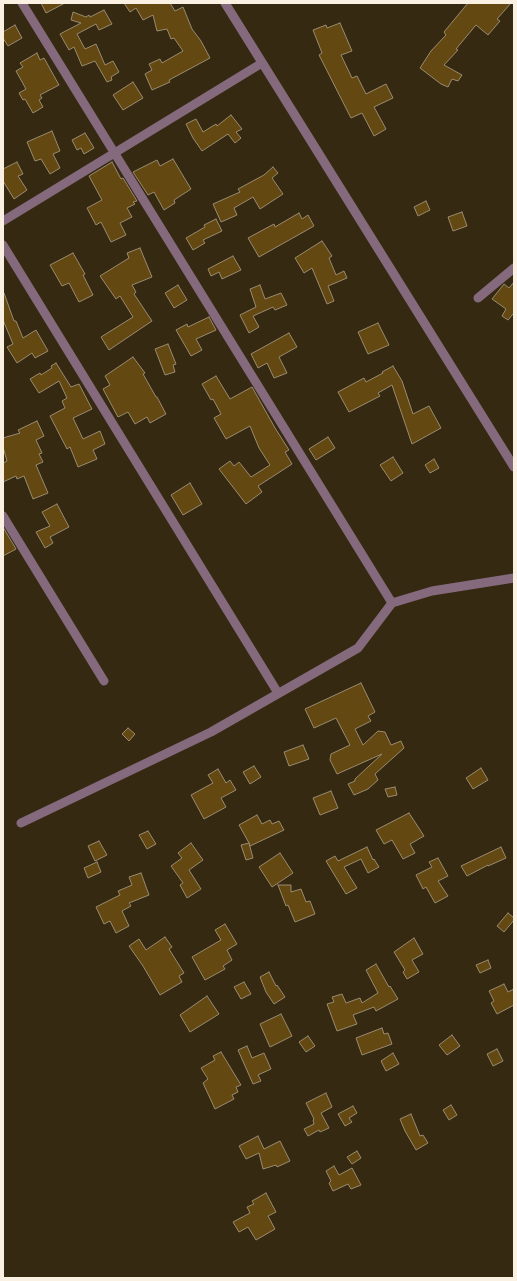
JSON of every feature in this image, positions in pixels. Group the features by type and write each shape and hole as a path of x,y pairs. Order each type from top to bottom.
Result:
{"street":[{"path":"22,3 392,603"},
{"path":"225,3 514,467"},
{"path":"3,221 262,63"},
{"path":"3,245 278,693"},
{"path":"478,298 514,268"},
{"path":"3,516 104,681"},
{"path":"21,823 211,732 358,648 392,603 432,591 514,578"}],"building":[{"path":"41,3 65,3 46,13"},
{"path":"124,3 170,3 175,11 183,7 192,29 201,41 210,58 169,80 170,82 152,90 145,74 152,70 149,64 160,59 162,63 183,51 174,38 171,39 167,29 157,31 153,15 143,20 136,8 130,12"},
{"path":"468,3 511,3 497,19 500,21 488,35 476,25 456,49 458,50 444,65 462,75 458,81 452,79 448,87 441,84 420,68 431,51 446,35 444,32"},
{"path":"104,10 112,24 99,30 96,24 77,34 85,49 96,44 105,65 113,61 119,72 111,77 112,80 107,82 95,61 82,66 74,47 69,50 60,34 81,23 71,20 73,12 86,17 89,15 90,17"},
{"path":"340,23 352,51 341,55 352,78 357,76 366,94 386,84 393,98 374,107 386,129 374,136 362,113 351,118 319,55 322,53 313,30 326,25 327,28"},
{"path":"15,25 22,38 8,46 3,38 3,32"},
{"path":"37,53 40,60 44,58 59,85 40,95 42,98 39,100 43,107 33,113 25,99 23,100 19,93 26,89 16,71 23,67 20,63"},
{"path":"133,82 143,98 123,110 113,95"},
{"path":"231,115 242,129 236,132 241,138 235,143 228,134 202,151 186,124 196,119 203,132 216,124 217,126"},
{"path":"52,131 60,151 53,154 60,168 50,174 41,159 35,161 27,142"},
{"path":"85,133 94,148 84,154 81,148 77,150 72,140"},
{"path":"173,159 191,189 174,200 175,203 164,210 154,192 148,195 133,172 157,160 160,166"},
{"path":"17,162 23,174 18,176 27,190 14,199 3,181 3,169"},
{"path":"112,162 121,179 123,178 137,201 133,202 135,204 127,208 132,217 120,223 126,235 111,242 101,222 96,225 87,208 102,200 89,176"},
{"path":"273,167 278,173 272,178 283,194 260,209 253,197 234,208 237,215 221,222 213,204 240,192 238,189 264,175"},
{"path":"426,201 430,210 418,216 414,207"},
{"path":"462,212 467,226 453,231 448,217"},
{"path":"299,213 302,219 308,215 314,226 259,257 248,238 274,224 275,227"},
{"path":"216,219 222,231 203,240 205,243 193,250 186,238 205,227 204,225"},
{"path":"322,241 332,256 329,258 336,275 344,271 347,278 328,286 334,301 327,304 312,268 304,273 295,258"},
{"path":"140,248 152,277 132,285 136,292 134,294 152,321 109,350 101,337 133,317 120,296 116,299 100,276 129,258 127,253"},
{"path":"73,253 85,274 83,275 93,295 79,302 69,283 62,286 50,265"},
{"path":"233,256 241,270 222,279 219,272 211,276 208,269"},
{"path":"514,282 514,315 513,314 508,320 502,316 506,309 492,299 504,284 509,288"},
{"path":"178,285 187,300 174,308 165,293"},
{"path":"260,285 265,299 281,293 287,305 275,310 273,307 253,316 259,327 249,333 240,315 256,307 250,289"},
{"path":"3,293 14,321 16,321 23,338 36,330 48,351 35,358 32,353 17,363 7,347 13,344 3,320"},
{"path":"209,317 216,330 196,339 202,350 191,356 176,330 187,324 188,327"},
{"path":"378,323 389,345 368,354 358,332"},
{"path":"289,333 297,347 279,357 287,373 274,378 267,363 258,368 251,354"},
{"path":"168,344 176,364 173,365 175,372 165,375 155,349"},
{"path":"133,357 145,373 143,374 166,414 150,423 147,417 135,424 128,412 118,417 103,389 110,385 105,376"},
{"path":"56,363 71,387 79,384 92,409 73,418 83,439 100,431 105,444 93,450 97,459 78,467 70,447 67,449 50,416 65,408 62,401 67,398 59,381 39,393 30,379 40,373 41,375 52,368 51,366"},
{"path":"393,366 402,381 413,414 429,406 441,428 412,444 392,385 378,393 380,396 349,412 338,392 364,378 366,382"},
{"path":"216,376 230,399 252,387 289,450 285,452 292,464 258,486 262,492 246,504 219,469 230,461 234,466 239,462 251,477 270,465 259,448 250,426 226,439 214,418 221,414 213,399 211,400 202,384"},
{"path":"37,421 44,436 36,440 42,453 39,454 43,462 36,465 48,493 33,499 24,476 17,479 16,476 3,482 3,463 7,461 3,447 3,438 20,433 18,430"},
{"path":"328,437 335,448 316,460 309,449"},
{"path":"393,457 403,473 391,481 380,465"},
{"path":"434,459 439,468 430,473 425,465"},
{"path":"190,483 202,504 183,515 171,495"},
{"path":"57,504 69,527 50,537 53,543 45,548 36,532 50,526 42,512"},
{"path":"3,527 16,549 3,556"},
{"path":"361,683 375,712 368,716 371,721 355,729 363,745 378,731 385,732 391,745 401,741 404,748 375,774 378,780 368,789 354,795 348,784 355,781 355,779 382,754 337,774 330,760 331,754 350,745 336,718 314,728 305,709"},
{"path":"128,728 135,734 129,741 122,734"},
{"path":"303,745 309,759 289,766 284,752"},
{"path":"254,766 261,777 250,784 243,772"},
{"path":"481,768 488,780 473,789 466,778"},
{"path":"218,769 226,783 230,780 236,790 221,798 226,807 204,819 191,795 213,783 208,775"},
{"path":"395,787 397,795 388,797 385,789"},
{"path":"331,791 338,808 320,815 313,798"},
{"path":"409,813 424,836 410,844 415,853 403,859 392,840 384,844 376,830"},
{"path":"257,815 262,824 270,820 272,824 279,821 284,830 250,846 239,825"},
{"path":"148,831 156,844 147,849 139,835"},
{"path":"99,841 107,855 95,861 88,846"},
{"path":"191,843 203,860 189,870 201,889 187,898 180,885 183,883 171,866 182,858 178,853"},
{"path":"249,843 253,858 246,860 241,845"},
{"path":"367,847 373,860 374,859 379,867 368,873 361,859 344,867 357,888 346,894 326,861 335,856 338,861"},
{"path":"501,847 506,858 467,876 461,866"},
{"path":"280,853 293,873 272,887 259,867"},
{"path":"438,858 448,876 438,881 448,896 435,903 426,887 423,889 416,875 432,867 429,862"},
{"path":"97,862 101,872 88,878 84,868"},
{"path":"141,873 149,895 129,903 131,906 122,911 129,926 116,933 110,921 104,924 96,907 120,895 118,891 132,885 129,877"},
{"path":"278,885 291,885 291,892 301,889 306,902 310,901 315,914 295,922 288,905 286,906"},
{"path":"508,913 514,918 514,920 504,932 497,926"},
{"path":"225,924 237,944 227,950 232,960 223,966 225,969 205,980 192,957 221,940 215,930"},
{"path":"165,937 172,947 169,949 184,973 179,976 182,982 160,995 129,946 139,939 146,950"},
{"path":"414,938 423,954 412,960 419,972 407,979 403,972 405,970 394,952"},
{"path":"488,960 491,968 480,973 476,965"},
{"path":"376,964 389,987 390,986 398,999 376,1011 374,1007 353,1015 357,1024 337,1031 327,1004 334,1002 332,997 342,994 346,1003 360,998 362,1003 378,993 366,970"},
{"path":"269,972 276,986 277,985 285,997 274,1004 266,992 260,977"},
{"path":"244,982 251,994 241,999 234,987"},
{"path":"504,984 508,992 514,989 514,1005 497,1014 491,1003 494,1001 489,991"},
{"path":"207,996 219,1014 190,1032 180,1015"},
{"path":"281,1014 292,1036 270,1047 260,1024"},
{"path":"382,1028 384,1034 388,1033 392,1044 362,1055 356,1038"},
{"path":"452,1035 460,1046 447,1055 439,1045"},
{"path":"308,1036 315,1046 306,1052 299,1042"},
{"path":"247,1046 252,1058 264,1053 271,1069 258,1075 261,1081 253,1084 238,1050"},
{"path":"497,1049 503,1061 493,1066 487,1054"},
{"path":"221,1052 241,1085 236,1087 238,1092 232,1095 234,1099 215,1109 203,1083 208,1079 201,1068 215,1060 213,1056"},
{"path":"393,1053 399,1064 386,1071 381,1061"},
{"path":"326,1093 332,1107 321,1113 329,1128 320,1132 319,1130 308,1136 304,1129 314,1124 314,1119 306,1103"},
{"path":"451,1105 457,1115 449,1120 443,1110"},
{"path":"353,1106 357,1113 349,1118 352,1122 345,1126 338,1114"},
{"path":"411,1114 420,1136 423,1135 428,1143 416,1150 400,1119"},
{"path":"258,1136 264,1149 280,1141 290,1161 277,1167 276,1165 263,1169 259,1153 246,1159 239,1146"},
{"path":"357,1151 361,1158 352,1164 347,1157"},
{"path":"334,1166 339,1175 352,1168 361,1185 351,1189 348,1184 333,1191 329,1183 331,1181 326,1171"},
{"path":"266,1193 276,1212 268,1216 275,1229 256,1240 248,1227 239,1232 233,1222 250,1213 247,1207 254,1204 252,1201"}]}
